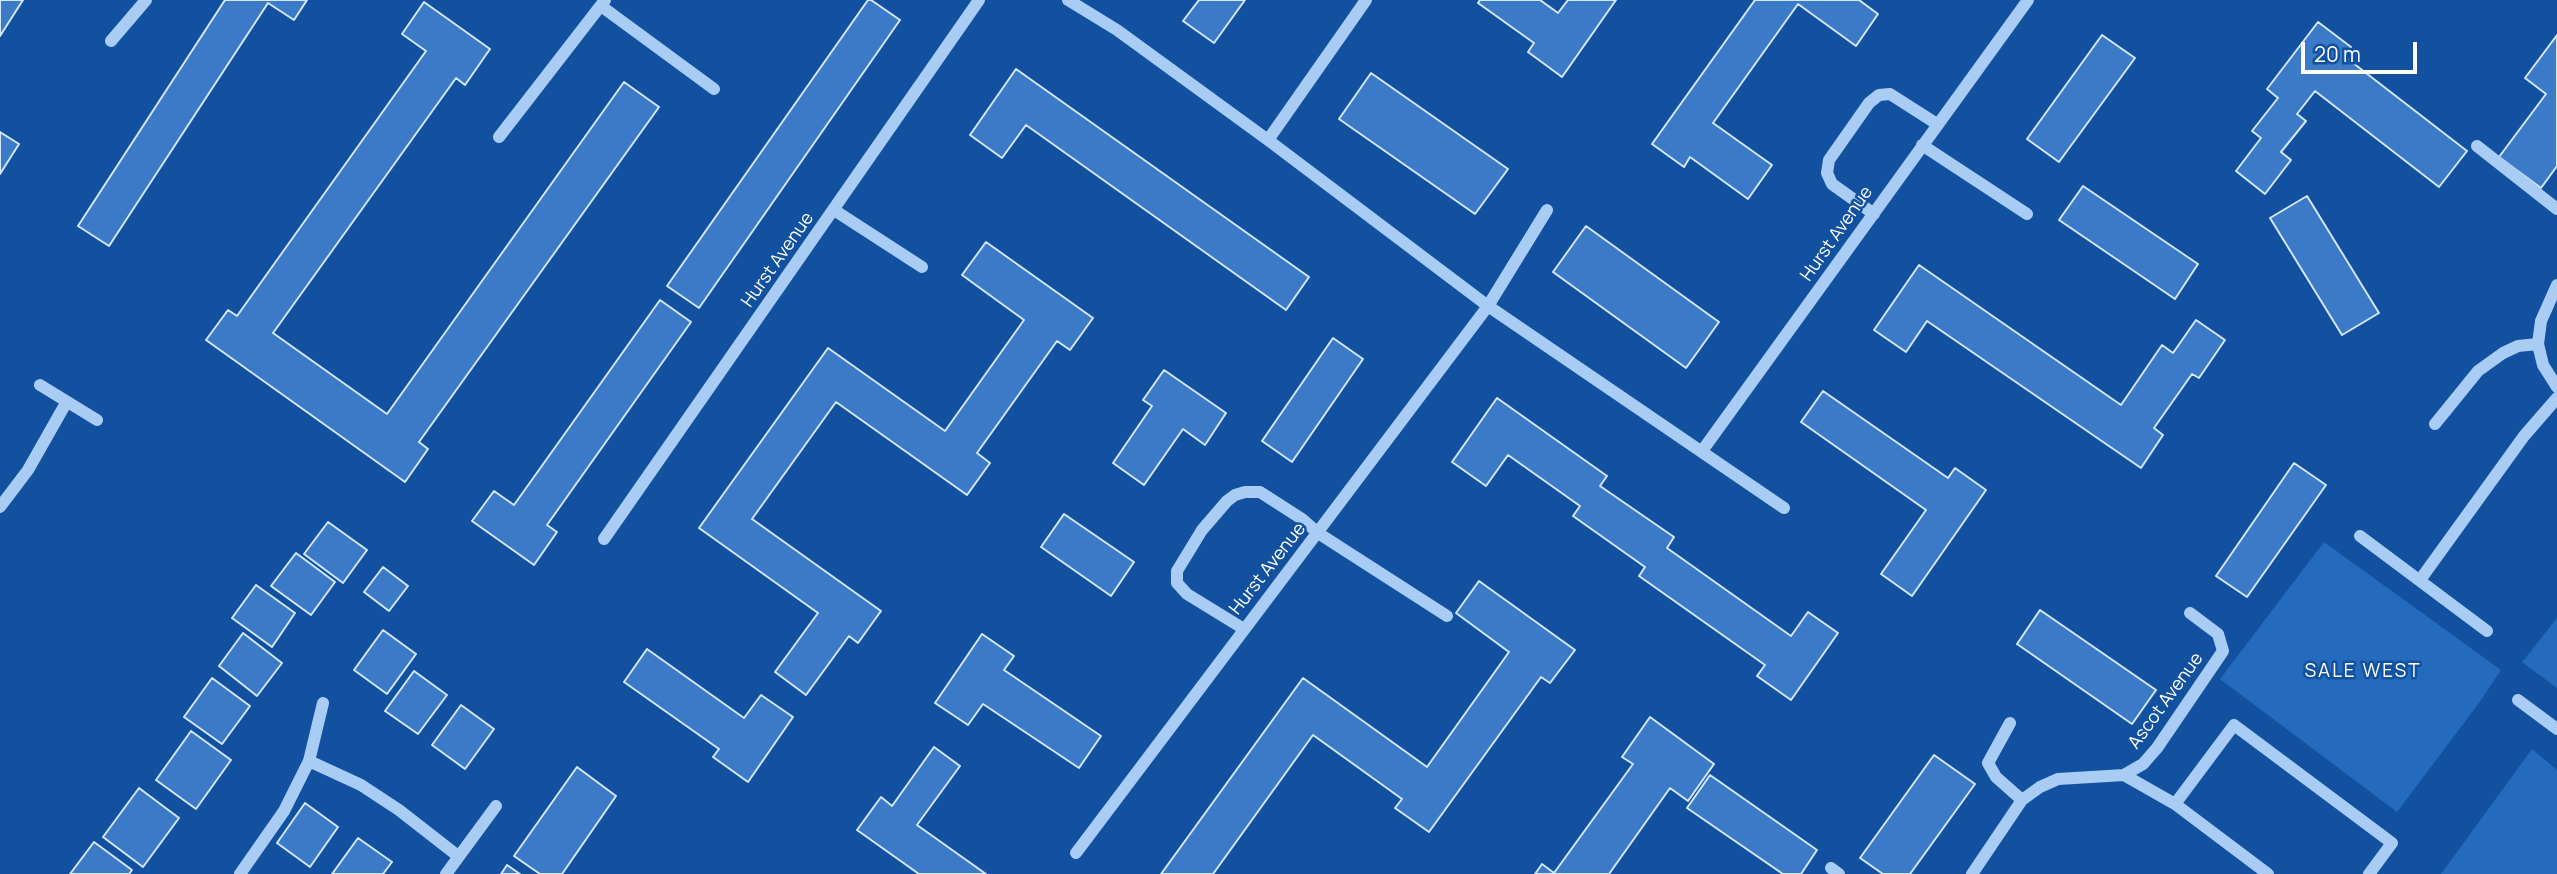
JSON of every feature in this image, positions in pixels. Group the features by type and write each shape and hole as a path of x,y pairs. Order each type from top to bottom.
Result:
{"street":[{"path":"111,41 146,0"},
{"name":"Hurst Avenue","path":"604,539 979,0"},
{"path":"1068,0 1117,30 1268,139 1488,306 1784,508"},
{"path":"1268,139 1366,0"},
{"name":"Hurst Avenue","path":"1702,451 2028,0"},
{"path":"499,137 603,3 714,89"},
{"path":"1874,214 1832,184 1827,173 1829,160 1869,103 1879,95 1890,94 1937,124"},
{"path":"1922,145 2027,214"},
{"path":"2477,146 2557,209"},
{"path":"834,210 922,267"},
{"name":"Hurst Avenue","path":"1076,853 1488,306 1547,210"},
{"path":"2557,285 2541,321 2538,344 2543,365 2557,387"},
{"path":"2435,424 2478,371 2518,346 2538,344"},
{"path":"40,385 66,404 97,420"},
{"path":"2420,580 2524,436 2557,398"},
{"path":"0,507 28,470 66,404"},
{"path":"1244,629 1187,594 1177,583 1177,571 1202,530 1235,495 1245,492 1260,492 1302,519 1318,533 1447,616"},
{"path":"2360,536 2487,631"},
{"name":"Ascot Avenue","path":"2124,775 2143,764 2157,748 2223,652 2218,634 2190,613"},
{"path":"2518,700 2557,729"},
{"path":"240,874 284,811 310,761 323,703"},
{"path":"2010,723 1988,763 1996,776 2022,800"},
{"path":"2175,804 2234,725 2392,843 2369,874"},
{"path":"310,761 361,785 399,810 458,856"},
{"path":"1972,874 2022,800 2040,787 2058,779 2124,775 2175,804 2267,874"},
{"path":"446,874 496,806"}],"shaded area":[{"path":"2324,542 2501,670 2397,812 2220,679"},
{"path":"2557,618 2557,688 2522,662"},
{"path":"2532,749 2557,770 2557,874 2441,874"}],"building":[{"path":"0,0 23,0 0,36"},
{"path":"225,0 307,0 294,20 268,3 109,246 78,226"},
{"path":"868,0 900,20 699,308 667,286"},
{"path":"1199,0 1245,0 1214,43 1183,21"},
{"path":"1480,0 1540,0 1558,13 1568,0 1616,0 1562,77 1528,52 1534,43 1478,3"},
{"path":"1755,0 1859,0 1878,14 1856,46 1798,4 1713,123 1772,165 1748,199 1690,157 1684,167 1652,144"},
{"path":"424,2 490,49 465,85 456,78 273,333 387,414 624,82 659,107 419,442 428,449 405,482 206,340 228,310 237,316 426,51 402,34"},
{"path":"2318,22 2351,47 2344,56 2467,151 2439,187 2315,91 2297,114 2306,121 2281,152 2291,160 2265,194 2236,171 2261,138 2252,131 2278,98 2267,89"},
{"path":"2102,35 2135,58 2059,162 2027,139"},
{"path":"2557,35 2557,166 2541,188 2499,157 2546,94 2525,78"},
{"path":"1016,69 1309,277 1286,310 1026,125 1002,158 970,135"},
{"path":"1371,73 1508,169 1475,214 1339,119"},
{"path":"0,132 19,144 0,174"},
{"path":"2083,186 2198,264 2175,299 2059,220"},
{"path":"2307,196 2379,313 2342,335 2270,218"},
{"path":"1586,226 1719,322 1686,368 1553,272"},
{"path":"986,242 1093,318 1070,350 1057,341 977,453 990,463 967,495 836,402 752,519 881,611 858,643 849,636 806,695 775,672 818,613 699,528 828,348 945,431 1024,320 962,275"},
{"path":"1919,265 2121,405 2162,345 2173,353 2196,320 2225,340 2199,378 2192,374 2154,428 2163,435 2141,468 1927,321 1906,352 1874,330"},
{"path":"660,300 691,322 547,525 557,532 534,565 472,521 494,491 514,505"},
{"path":"1333,338 1363,359 1292,462 1262,441"},
{"path":"1164,370 1226,413 1205,445 1183,429 1144,485 1113,463 1152,406 1143,400"},
{"path":"1823,391 1948,478 1955,468 1986,490 1912,596 1881,574 1926,510 1801,422"},
{"path":"1497,398 1607,476 1600,486 1674,537 1667,548 1791,636 1808,612 1838,633 1791,700 1757,676 1765,665 1639,576 1645,567 1573,516 1580,506 1508,455 1486,486 1452,462"},
{"path":"2294,463 2326,485 2247,597 2216,576"},
{"path":"1064,514 1134,562 1111,596 1041,547"},
{"path":"328,522 367,550 343,583 304,554"},
{"path":"296,553 335,582 311,615 271,586"},
{"path":"383,567 408,586 389,611 364,592"},
{"path":"1479,581 1575,650 1550,683 1541,677 1429,832 1395,808 1402,799 1313,735 1213,874 1161,874 1303,678 1427,767 1509,652 1456,613"},
{"path":"256,585 295,613 272,647 232,618"},
{"path":"2040,610 2156,690 2132,724 2017,644"},
{"path":"383,630 416,654 387,694 354,670"},
{"path":"243,633 282,663 257,696 219,666"},
{"path":"982,634 1014,656 1004,670 1101,736 1079,768 983,704 968,725 935,703"},
{"path":"647,649 744,718 761,695 793,717 748,782 713,757 719,749 624,682"},
{"path":"414,671 447,695 418,734 385,711"},
{"path":"212,678 250,706 222,744 184,717"},
{"path":"461,705 494,729 465,769 432,745"},
{"path":"1650,717 1714,764 1688,801 1670,788 1609,874 1535,874 1542,864 1554,873 1633,764 1622,757"},
{"path":"191,731 231,760 196,809 156,780"},
{"path":"934,747 960,766 917,825 986,874 919,874 857,830 881,797 892,806"},
{"path":"1934,755 1975,784 1910,874 1883,874 1860,858"},
{"path":"577,767 616,796 562,874 540,874 514,856"},
{"path":"1710,775 1817,850 1801,874 1783,874 1687,808"},
{"path":"139,788 179,818 143,867 103,837"},
{"path":"305,803 338,827 310,867 277,843"},
{"path":"358,838 392,862 383,874 332,874"},
{"path":"94,842 132,870 129,874 70,874"},
{"path":"507,865 520,874 501,874"}],"district":[{"name":"SALE WEST","path":"2363,672"}]}
